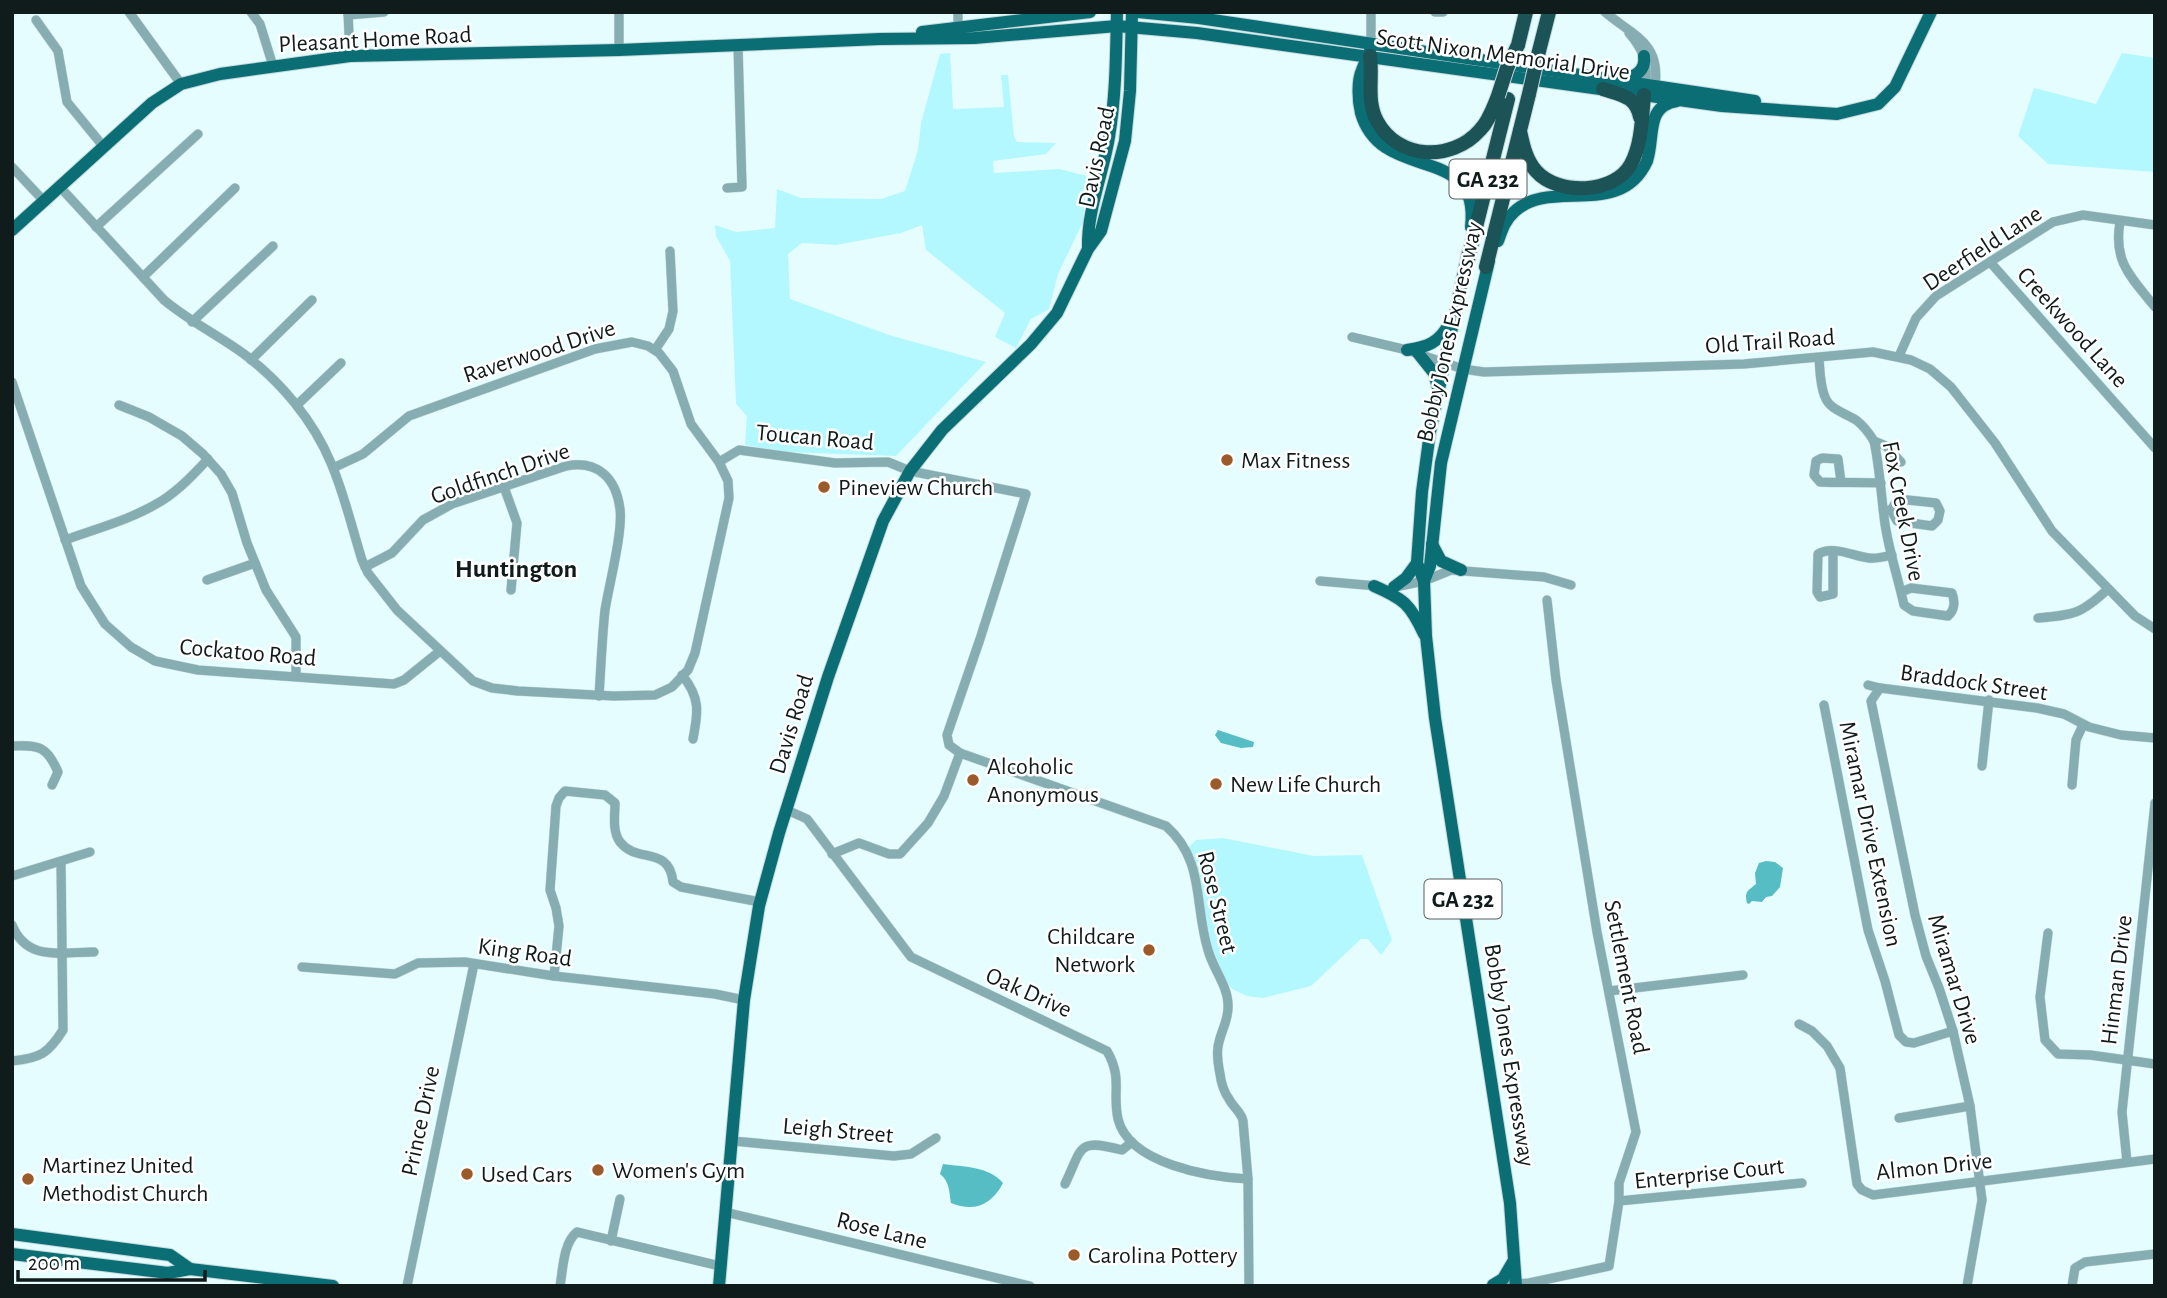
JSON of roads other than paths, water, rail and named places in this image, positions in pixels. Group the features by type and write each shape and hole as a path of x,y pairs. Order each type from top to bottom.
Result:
{"highway":[{"path":"1370,51 1373,113 1384,132 1410,149 1444,152 1465,143 1482,128 1503,97 1507,68 1518,45 1526,12"},
{"name":"Bobby Jones Expressway","path":"1486,267 1549,12"},
{"path":"1602,83 1630,98 1638,109 1641,122"},
{"path":"1520,131 1529,159 1542,177 1561,186 1611,183 1629,168 1636,153 1650,90"},
{"name":"Bobby Jones Expressway","path":"1468,259 1503,97"}],"main road":[{"name":"Pleasant Home Road","path":"958,33 1090,12"},
{"name":"Davis Road","path":"1088,249 1088,230 1109,138 1115,90 1117,12"},
{"name":"Davis Road","path":"719,1286 744,1000 760,902 828,677 883,521 910,471 942,430 1023,352 1057,313 1088,249 1101,231 1125,141 1130,91 1132,12"},
{"name":"Scott Nixon Memorial Drive","path":"1138,12 1199,18 1370,51"},
{"name":"Scott Nixon Memorial Drive","path":"1650,90 1681,100 1744,108 1837,114 1878,104 1895,87 1930,12"},
{"name":"Pleasant Home Road","path":"12,230 152,103 181,84 220,74 350,56 738,46 1117,26"},
{"name":"Scott Nixon Memorial Drive","path":"1117,26 1370,51 1785,106 1799,111"},
{"path":"1370,51 1362,70 1359,90 1364,121 1373,137 1389,151 1410,161 1444,170 1464,186 1470,197 1472,212 1468,259"},
{"path":"1602,83 1635,75 1643,66 1644,56"},
{"path":"1630,183 1639,171 1646,153 1650,90"},
{"path":"1486,267 1505,223 1515,210 1527,203 1544,199 1601,195 1630,183 1647,161 1656,112 1667,102 1681,100"},
{"name":"Bobby Jones Expressway","path":"1468,259 1430,432 1417,563 1424,582 1435,718 1510,1203 1516,1284"},
{"name":"Bobby Jones Expressway","path":"1424,582 1430,566 1441,463 1486,267"},
{"path":"1438,388 1434,373 1412,352 1438,340 1456,312"},
{"path":"1432,542 1441,561 1461,570"},
{"path":"1394,587 1406,578 1417,563"},
{"path":"1374,586 1406,603 1427,640"},
{"path":"12,1234 170,1255 190,1269"},
{"path":"12,1254 168,1273 190,1269 332,1286"},
{"path":"1491,1286 1503,1279 1514,1260"}],"street":[{"path":"129,12 181,84"},
{"path":"251,12 260,24 273,66"},
{"path":"350,56 348,14 383,12"},
{"path":"620,12 620,50"},
{"path":"958,12 958,33"},
{"path":"1370,51 1371,12"},
{"path":"1436,12 1443,12"},
{"path":"1605,12 1639,36 1648,47 1655,63 1650,90"},
{"path":"36,20 58,51 67,102 103,146"},
{"path":"1620,24 1637,43 1644,56 1650,90"},
{"path":"727,188 742,187 738,46"},
{"path":"96,227 198,134"},
{"path":"12,167 43,200"},
{"path":"60,187 164,300 192,322 251,360 304,413 332,468 365,567 397,610 440,652 473,681 492,688 599,696 655,695 672,687 688,670 699,638 729,498 728,481 719,462 691,424 673,371 655,350 668,329 673,311 670,251"},
{"path":"143,277 235,188"},
{"name":"Deerfield Lane","path":"1899,356 1916,318 1936,296 2053,222 2083,215 2155,225"},
{"path":"2120,222 2117,240 2121,264 2155,307"},
{"path":"192,322 274,246"},
{"name":"Creekwood Lane","path":"1990,262 2155,448"},
{"path":"251,360 312,300"},
{"name":"Old Trail Road","path":"1352,337 1412,352 1463,369 1484,372 1748,364 1872,352 1899,356 1930,369 1951,387 1975,415 2052,531 2134,616 2155,629"},
{"name":"Raverwood Drive","path":"332,468 363,454 402,419 432,407 618,343 632,342 655,350"},
{"name":"Fox Creek Drive","path":"1819,358 1824,396 1835,409 1858,421 1874,441 1892,555 1901,592 1907,608 1948,615 1952,612 1955,600 1952,593 1911,588 1901,592"},
{"path":"297,405 341,363"},
{"name":"Cockatoo Road","path":"12,382 87,598 105,624 131,647 155,661 198,670 394,684 404,680 440,652"},
{"path":"119,405 149,416 182,436 208,459 220,474 232,494 255,563 273,605 296,637 296,676"},
{"path":"1874,441 1886,446 1901,462"},
{"name":"Toucan Road","path":"719,462 738,450 835,463 888,463 910,471 1026,494 947,735 949,745 960,753"},
{"path":"65,540 131,516 163,500 186,482 208,459"},
{"name":"Goldfinch Drive","path":"365,567 393,553 423,520 452,504 581,463 594,467 604,474 614,488 621,511 605,613 599,696"},
{"path":"1841,482 1881,483"},
{"path":"504,487 517,523 511,590"},
{"path":"1898,499 1906,499 1936,503 1940,511 1938,520 1932,526 1897,521 1887,510 1898,499"},
{"path":"1833,552 1833,594 1820,597 1817,592 1818,554 1824,551 1852,553 1874,559 1892,555"},
{"path":"207,580 255,563"},
{"path":"1320,581 1394,587 1424,582 1445,572 1461,570 1544,577 1571,584"},
{"path":"2038,618 2070,615 2088,608 2108,589"},
{"name":"Settlement Road","path":"1516,1284 1609,1266 1619,1184 1636,1132 1560,707 1547,600"},
{"path":"682,675 689,683 699,712 693,739"},
{"name":"Braddock Street","path":"1868,685 1989,700 2064,714 2083,725 2121,735 2155,738"},
{"name":"Miramar Drive","path":"1880,688 1871,701 1914,915 1953,1031 1970,1106 1982,1200 1967,1286"},
{"path":"1982,766 1989,700"},
{"name":"Miramar Drive Extension","path":"1824,705 1865,919 1899,1035 1906,1042 1914,1043 1953,1031"},
{"path":"2072,785 2076,740 2083,725"},
{"path":"12,746 32,745 45,750 58,772 52,785"},
{"path":"832,854 859,844 889,854 900,853 934,814 944,796 960,753"},
{"name":"Rose Street","path":"960,753 1166,826 1187,851 1198,884 1203,933 1228,1001 1229,1014 1218,1044 1218,1062 1228,1098 1242,1116 1248,1179 1249,1286"},
{"path":"554,976 559,926 550,890 556,806 565,791 605,795 615,803 614,828 620,842 637,852 663,860 671,869 673,883 681,887 760,902"},
{"name":"Hinman Drive","path":"2127,1162 2122,1112 2126,1060 2153,842 2155,803"},
{"name":"Oak Drive","path":"787,810 807,819 911,957 1107,1051 1115,1066 1118,1119 1127,1138 1132,1142"},
{"path":"12,876 90,852"},
{"path":"12,1061 37,1058 52,1047 63,1030 61,862"},
{"path":"12,925 18,939 38,952 94,952"},
{"path":"2048,933 2040,998 2045,1040 2058,1054 2090,1055 2155,1064"},
{"name":"King Road","path":"302,967 395,974 418,963 474,964 715,994 744,1000"},
{"name":"Prince Drive","path":"407,1286 474,964"},
{"path":"1609,991 1743,975"},
{"name":"Almon Drive","path":"1799,1024 1812,1031 1827,1046 1839,1068 1857,1184 1872,1195 2155,1159"},
{"path":"1899,1118 1970,1106"},
{"name":"Leigh Street","path":"733,1141 894,1156 911,1154 936,1138"},
{"path":"1065,1184 1077,1156 1086,1146 1094,1143 1122,1150 1132,1142 1142,1151 1180,1167 1220,1178 1248,1179"},
{"name":"Enterprise Court","path":"1619,1201 1802,1183"},
{"path":"611,1241 620,1199"},
{"name":"Rose Lane","path":"725,1212 1030,1286"},
{"path":"560,1286 569,1245 572,1236 578,1232 720,1266"},
{"path":"2072,1286 2075,1268 2085,1262 2155,1254"},
{"path":"1491,1286 1516,1284"}],"railway":[{"path":"12,1285 17,1286"}],"place":[{"name":"Max Fitness","path":"1227,460"},
{"name":"Pineview Church","path":"824,487"},
{"name":"Alcoholic Anonymous","path":"973,780"},
{"name":"New Life Church","path":"1216,784"},
{"name":"Childcare Network","path":"1149,950"},
{"name":"Women's Gym","path":"598,1170"},
{"name":"Used Cars","path":"467,1174"},
{"name":"Martinez United Methodist Church","path":"28,1179"},
{"name":"Carolina Pottery","path":"1074,1255"}],"district":[{"name":"Huntington","path":"516,568"}]}
